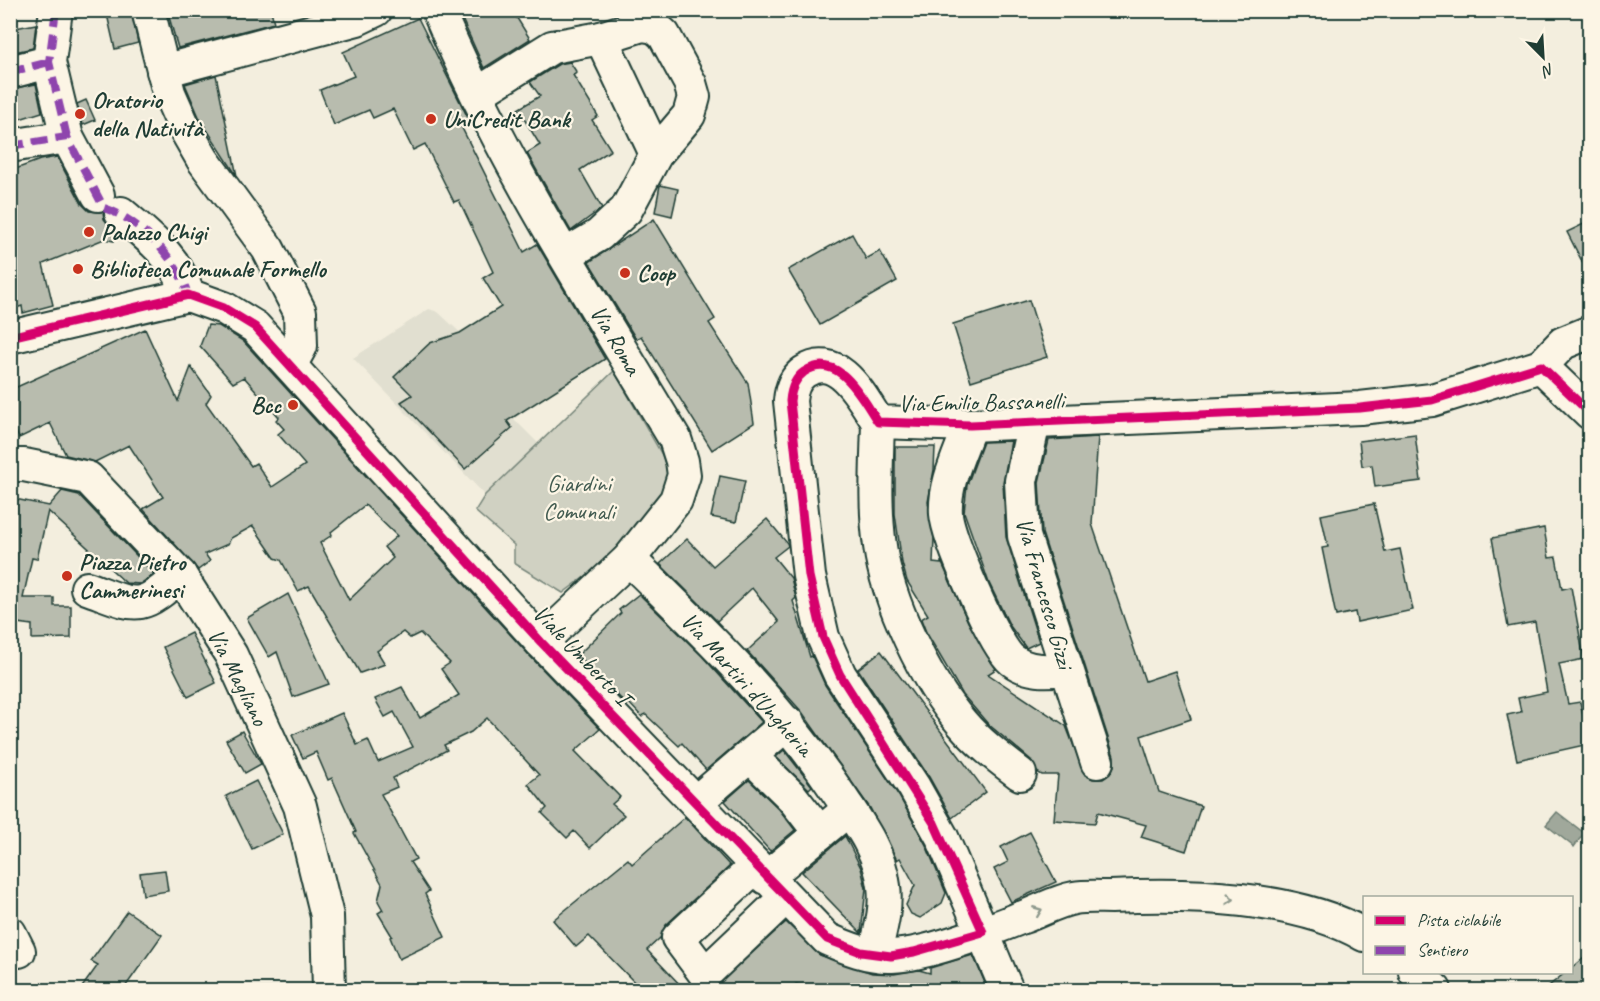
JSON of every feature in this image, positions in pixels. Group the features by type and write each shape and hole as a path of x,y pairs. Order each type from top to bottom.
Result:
{"street":[{"path":"10,337 188,295 184,282 166,253 109,204 67,137 50,62 56,10"},
{"path":"148,10 169,93 184,127 203,160 268,249 300,312 301,346 291,364"},
{"path":"163,71 357,19 376,10"},
{"name":"Via Roma","path":"438,10 459,62 565,255 675,440 682,461 683,481 676,500 629,559 541,642"},
{"path":"477,94 543,51 560,44 601,38 635,26 655,27 664,34 690,83 694,97 689,115 656,154 621,217 600,235 565,255"},
{"path":"601,38 656,154"},
{"path":"10,72 50,62"},
{"path":"10,146 67,137"},
{"name":"Viale Umberto I","path":"188,295 224,308 255,327 541,642 826,939 861,952 891,956 914,952 983,932 1075,898 1145,893 1229,898 1275,906 1333,921 1363,934"},
{"path":"1590,332 1557,347 1541,366 1590,413"},
{"name":"Via Emilio Bassanelli","path":"983,932 950,855 925,807 840,675 823,637 816,610 796,469 790,401 793,386 802,373 824,367 840,372 854,386 878,422 970,425 1405,404 1468,390 1541,366"},
{"path":"878,422 877,495 880,547 886,576 898,610 914,646 954,714 983,746 1020,774"},
{"name":"Via Francesco Gizzi","path":"1034,422 1021,481 1022,520 1034,572 1097,762"},
{"path":"970,425 947,496 948,524 958,555 1006,654 1023,666 1035,670 1065,669"},
{"name":"Via Magliano","path":"10,465 24,465 88,478 180,576 231,655 300,806 327,916 329,990"},
{"name":"Via Martiri d'Ungheria","path":"629,559 717,644 788,723 872,845 884,885 885,908 875,953"},
{"path":"87,588 129,603 146,603 180,576"},
{"path":"696,802 788,723"},
{"path":"750,756 792,797 820,833"},
{"path":"698,982 678,938 769,881 849,809"},
{"path":"698,982 769,881"},
{"path":"983,932 1007,990"},
{"path":"1417,974 1435,990"}],"shaded area":[{"path":"429,309 438,312 479,350 529,407 514,419 539,444 485,495 353,358"},
{"path":"1557,812 1584,833 1574,847 1546,825"}],"green space":[{"name":"Giardini Comunali","path":"614,371 662,455 668,471 668,488 631,542 563,593 514,563 514,545 475,511 485,495"}],"building":[{"path":"106,10 131,10 138,43 115,49"},
{"path":"167,10 271,10 274,23 178,48"},
{"path":"458,10 512,10 530,39 484,68"},
{"path":"418,18 470,122 461,126 524,252 537,244 605,359 507,421 512,428 465,469 401,402 412,395 394,377 430,343 460,333 501,307 483,278 493,272 459,200 454,202 425,144 413,150 393,109 373,118 369,110 334,125 320,90 354,76 343,52"},
{"path":"36,24 33,48 10,53 10,29"},
{"path":"570,62 577,73 573,75 598,116 592,120 611,150 580,170 602,208 571,231 527,153 540,145 518,109 540,96 530,82 559,64"},
{"path":"216,75 237,176 200,119 185,84"},
{"path":"36,84 42,112 10,122 10,89"},
{"path":"86,100 95,120 83,125 77,104"},
{"name":"Palazzo Chigi","path":"57,157 82,204 89,211 103,212 104,219 116,232 114,241 104,239 43,264 53,305 23,313 22,306 10,310 10,171 40,160"},
{"path":"660,185 678,189 672,216 655,212"},
{"path":"654,219 715,319 709,323 748,383 754,423 712,450 641,336 636,339 589,262"},
{"path":"1590,221 1590,277 1567,232"},
{"path":"852,234 866,259 880,251 897,281 820,325 788,270"},
{"path":"1029,300 1047,357 971,381 953,324"},
{"path":"208,325 219,326 243,341 528,654 600,729 575,751 620,797 612,804 624,815 590,848 574,831 567,838 542,813 547,808 528,784 539,775 487,718 471,732 444,745 447,750 393,778 397,787 381,794 416,859 410,862 429,891 425,894 445,937 399,959 390,937 392,936 378,913 383,910 378,901 382,884 354,833 356,832 332,778 328,780 316,752 303,758 292,735 342,713 357,745 368,740 378,762 413,747 394,712 385,717 375,699 402,687 420,718 459,695 441,669 450,663 420,633 410,638 403,632 377,651 385,664 360,673 309,586 298,591 281,560 275,558 253,526 231,538 228,544 205,554 210,561 198,570 143,509 163,497 129,445 95,462 66,455 50,423 19,438 10,419 10,390 145,329 178,401 191,367 211,395 206,403 251,466 256,463 272,487 305,465 278,434 284,429 276,420 279,417 244,377 233,383 200,346","holes":["365,505 397,536 384,547 393,558 349,600 320,543"]},
{"path":"1415,434 1421,481 1375,487 1372,465 1362,466 1359,441"},
{"path":"1098,437 1092,524 1145,681 1175,671 1191,719 1141,736 1159,792 1201,806 1186,851 1141,837 1146,825 1098,812 1095,823 1054,820 1058,775 1042,775 1037,772 1031,760 988,724 963,695 926,632 921,619 928,615 907,581 902,563 895,514 895,447 935,447 934,470 928,502 934,538 933,563 941,564 941,561 968,622 996,669 988,674 1066,726 1085,775 1093,779 1103,779 1110,774 1114,766 1114,756 1042,533 1039,482 1049,440"},
{"path":"1011,441 1003,482 1006,537 1039,642 1026,648 1010,626 989,583 964,512 967,485 983,442"},
{"path":"720,476 745,481 736,522 711,517"},
{"path":"62,491 79,495 154,574 140,584 126,583 48,511 37,559 32,558 23,598 54,598 54,606 71,606 71,638 32,639 32,625 10,622 10,498 49,506"},
{"path":"1374,504 1385,552 1400,549 1413,610 1357,622 1355,612 1336,616 1322,548 1328,547 1321,515"},
{"path":"767,519 788,546 774,557 791,578 796,598 793,601 810,657 812,656 825,685 899,796 926,845 946,893 942,903 920,918 911,914 906,905 915,885 900,858 897,860 870,808 802,712 747,651 779,622 752,588 717,621 660,564 687,539 713,566"},
{"path":"1544,528 1549,558 1556,557 1562,589 1571,587 1584,659 1559,664 1568,704 1580,702 1589,744 1517,760 1507,715 1521,712 1518,698 1547,692 1535,622 1508,627 1492,538"},
{"path":"288,594 329,684 293,697 277,652 269,657 247,618"},
{"path":"639,594 702,656 762,722 706,770 682,743 679,746 645,714 642,717 629,703 627,705 578,655 621,613 619,610"},
{"path":"191,633 216,683 188,697 163,647"},
{"path":"881,651 986,792 952,818 929,777 858,669"},
{"path":"242,731 261,764 245,773 226,740"},
{"path":"784,750 812,786 809,789 776,757"},
{"path":"749,780 779,809 795,830 770,851 725,801"},
{"path":"256,781 283,834 252,849 226,796"},
{"path":"685,817 730,866 666,925 660,938 647,950 685,990 642,990 589,936 576,947 553,920 628,859 632,864"},
{"path":"1030,832 1056,882 1011,902 994,869 1008,862 1001,847"},
{"path":"845,836 861,868 866,888 861,933 802,872"},
{"path":"165,870 168,891 143,895 140,873"},
{"path":"127,911 162,935 123,990 80,990 98,965 91,961"},
{"path":"786,922 820,955 872,973 894,974 919,970 930,973 930,968 973,955 988,990 829,990 796,984 790,990 711,990"},
{"path":"1590,953 1590,990 1544,990 1564,974 1573,974 1573,967"}],"marked path":[{"path":"56,10 49,62 67,137"},
{"path":"10,72 49,62"},
{"path":"10,146 67,137 104,208 130,221 155,242 176,268 188,295"}],"cycle path":[{"path":"10,337 188,295 224,308 255,327 541,642 827,939 861,952 891,956 914,952 983,932 934,823 840,675 823,637 809,576 790,401 794,385 804,372 817,367 828,367 839,372 857,390 878,422 970,425 1360,408 1432,400 1541,366 1590,413"}],"place":[{"name":"Oratorio della Natività","path":"80,114"},
{"name":"UniCredit Bank","path":"431,119"},
{"name":"Palazzo Chigi","path":"89,232"},
{"name":"Biblioteca Comunale Formello","path":"78,269"},
{"name":"Coop","path":"625,273"},
{"name":"Bcc","path":"293,405"},
{"name":"Piazza Pietro Cammerinesi","path":"67,576"}]}
